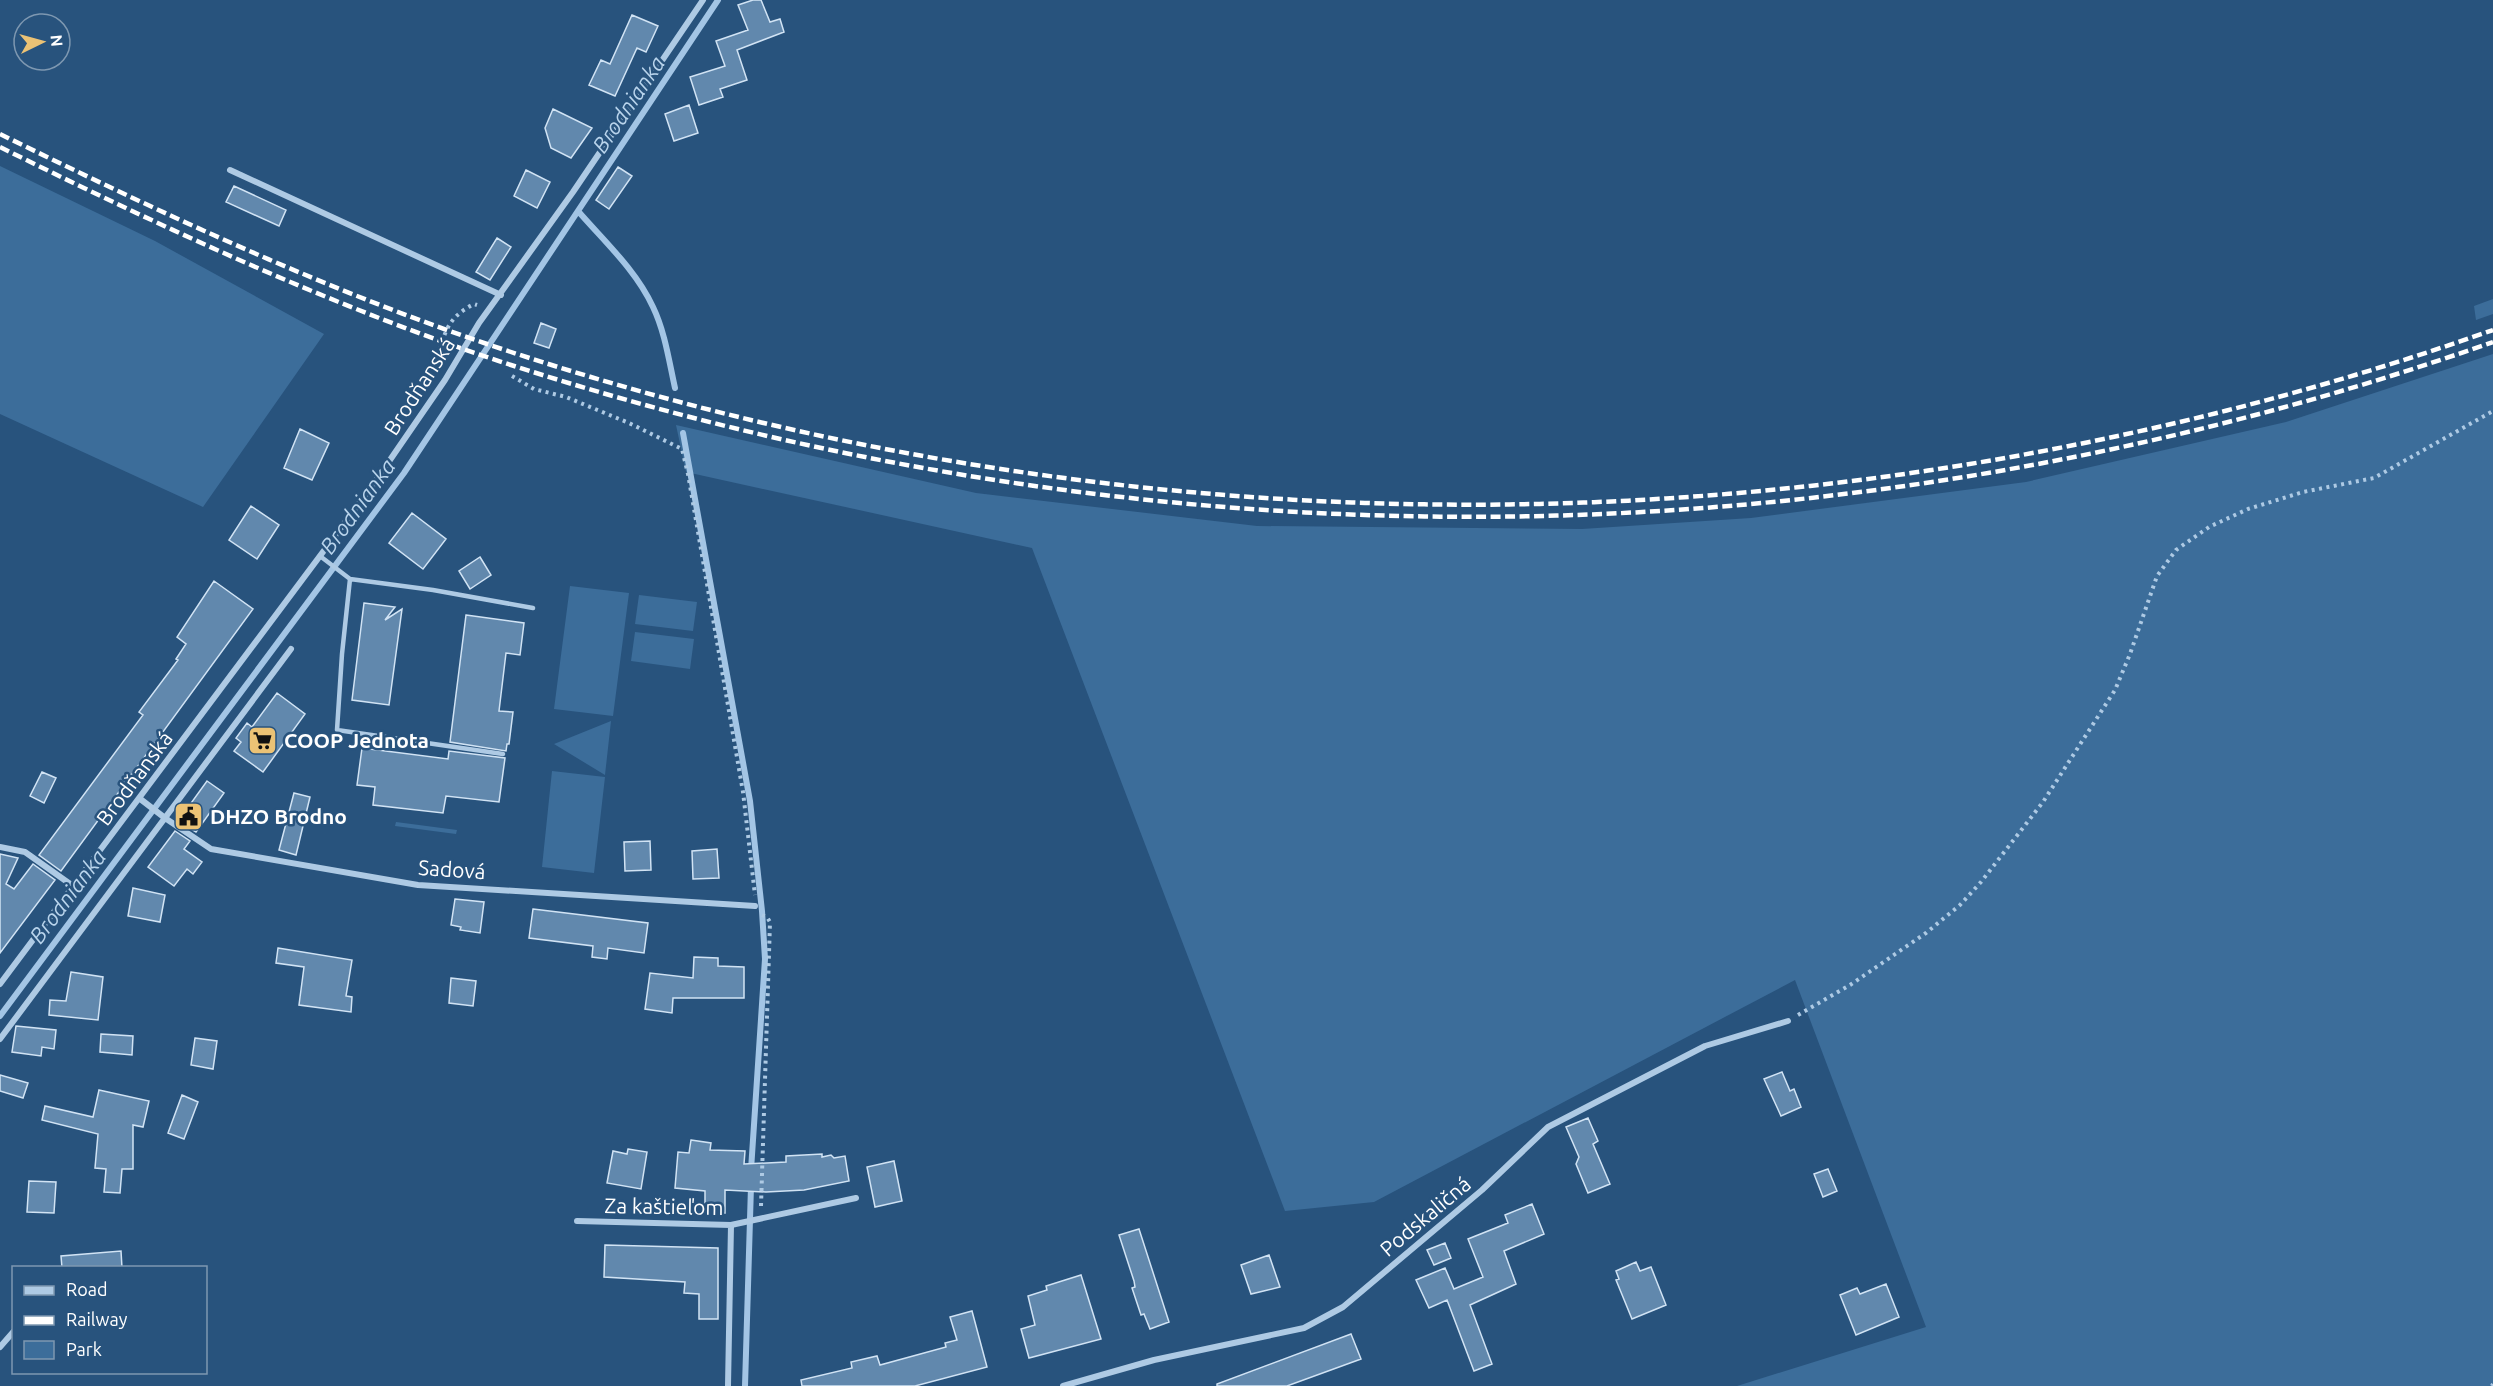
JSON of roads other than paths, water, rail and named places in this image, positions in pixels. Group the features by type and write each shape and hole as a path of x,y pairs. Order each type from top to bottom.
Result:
{"street":[{"name":"Brodňanská","path":"1,980 370,489 445,380 488,311 703,0"},
{"path":"230,170 501,295"},
{"path":"0,1040 291,650"},
{"name":"Sadová","path":"140,798 211,849 418,885 755,906"},
{"path":"0,847 25,852 73,886"},
{"name":"Podskaličná","path":"1063,1386 1154,1360 1304,1328 1343,1307 1482,1190 1548,1127 1705,1046 1788,1021"},
{"name":"Za kaštieľom","path":"577,1221 731,1225 856,1198"},
{"path":"728,1386 731,1225"},
{"path":"0,1347 12,1333"}],"lane":[{"path":"320,556 350,579 434,590 533,608"},
{"path":"350,579 337,730 503,754"}],"waterway":[{"name":"Brodnianka","path":"0,1016 404,473 718,0"},
{"path":"578,211 619,256 646,293 661,326 675,388"},
{"path":"683,433 750,801 762,911 765,959 751,1170"},
{"path":"745,1386 751,1186"}],"railway":[{"path":"0,134 240,247 424,322 487,344 733,416 983,466 1237,496 1491,505 1746,492 1998,459 2248,405 2493,330"},
{"path":"0,147 125,208 316,293 445,343 511,365 756,433 1004,481 1253,509 1504,517 1754,504 2003,470 2250,416 2493,342"}],"place":[{"name":"COOP Jednota","path":"263,740"},
{"name":"DHZO Brodno","path":"189,816"}]}
